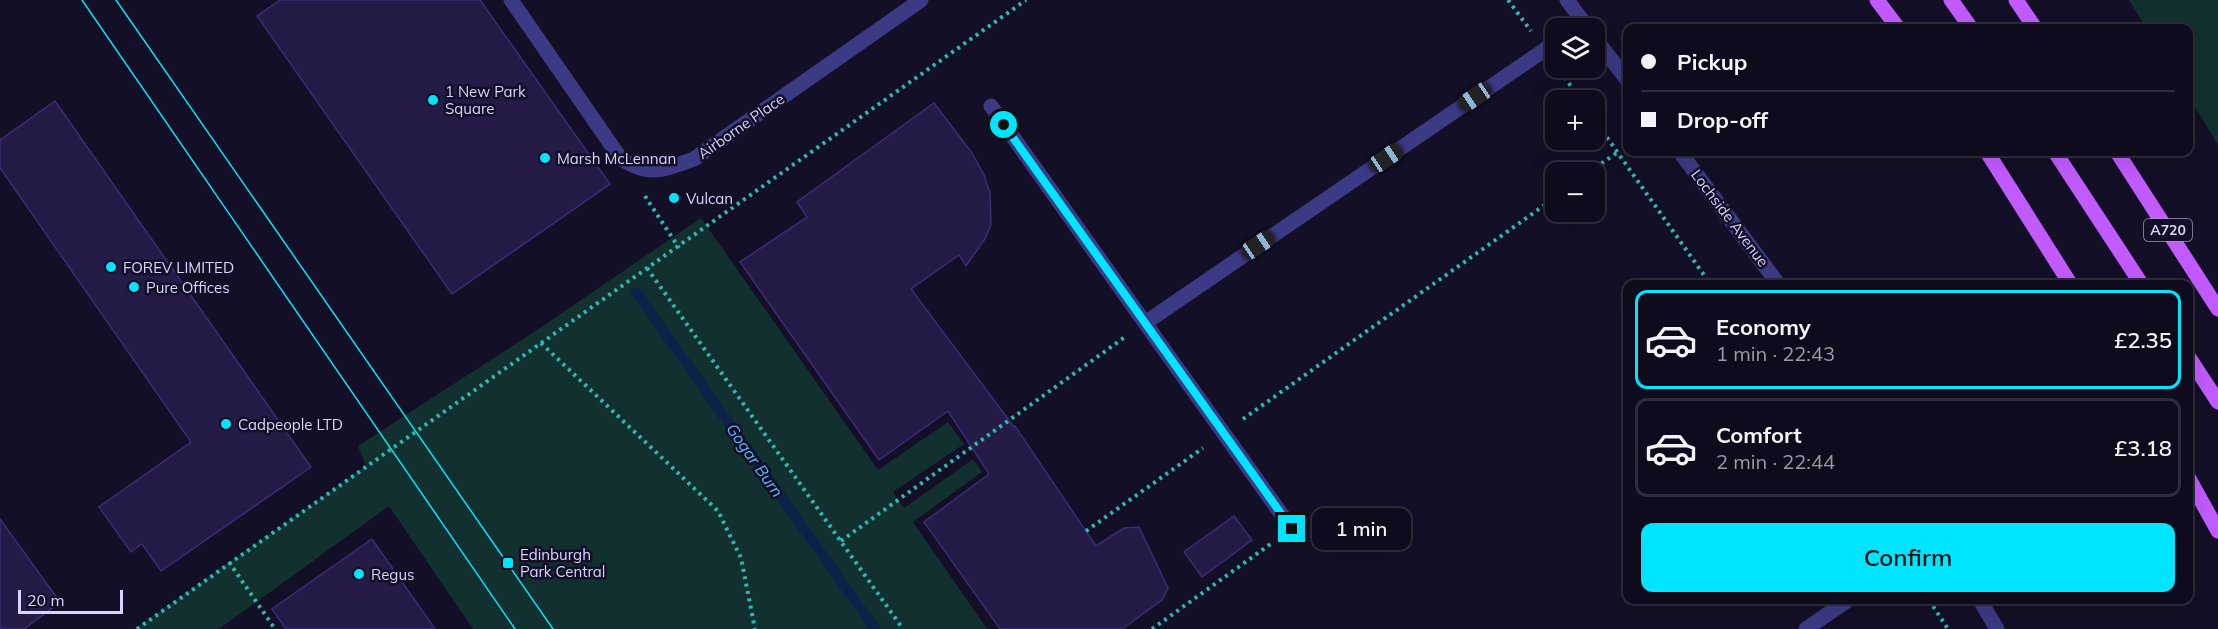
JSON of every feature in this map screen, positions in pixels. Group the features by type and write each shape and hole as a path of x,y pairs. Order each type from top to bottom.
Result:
{"main road":[{"path":"1876,0 1895,24"},
{"path":"1951,0 1968,24"},
{"path":"2016,0 2032,24"},
{"path":"1990,156 2069,280"},
{"path":"2058,156 2139,280"},
{"name":"A720","path":"2120,156 2218,309"},
{"path":"2193,364 2218,402"},
{"path":"2193,486 2218,531"}],"street":[{"path":"510,0 621,159"},
{"name":"Airborne Place","path":"621,159 639,170 665,169 694,159 921,0"},
{"path":"1567,0 1578,18"},
{"path":"1145,323 1545,50"},
{"path":"1605,51 1623,75"},
{"path":"991,106 1292,529"},
{"name":"Lochside Avenue","path":"1683,156 1775,280"},
{"path":"1806,629 1842,604"},
{"path":"1982,604 1996,629"}],"path":[{"path":"137,629 1026,0"},
{"path":"1605,134 1708,280"},
{"path":"1604,162 1618,152"},
{"path":"621,159 678,248"},
{"path":"1086,531 1545,205"},
{"path":"647,268 903,629"},
{"path":"841,542 1145,323"},
{"path":"541,343 718,511 741,558 755,629"},
{"path":"1152,629 1292,529"},
{"path":"229,562 275,629"},
{"path":"1932,604 1948,629"}],"green space":[{"path":"2129,0 2218,0 2218,145 2193,104 2193,24 2144,24"},
{"path":"701,218 878,470 948,422 964,444 893,492 904,508 973,459 982,472 913,522 987,629 473,629 389,506 219,629 135,629 366,466 358,446 540,328"}],"building":[{"name":"1 New Park Square","path":"280,0 480,0 610,184 452,294 257,16"},
{"name":"Pure Offices","path":"55,101 311,467 161,571 142,544 131,552 99,507 191,442 0,168 0,140"},
{"path":"934,103 972,153 984,175 990,193 991,225 985,239 966,266 959,255 911,289 1015,426 1096,546 1124,528 1139,527 1168,588 1162,600 1122,629 1000,629 924,522 989,474 948,411 879,460 740,262 807,217 797,202"},
{"path":"1234,516 1252,540 1202,577 1184,552"},
{"path":"0,519 60,602 24,629 0,629"},
{"name":"Regus","path":"372,539 435,629 286,629 272,609"}],"waterway":[{"name":"Gogar Burn","path":"636,292 875,629"}],"tram line":[{"path":"82,0 515,629"},
{"path":"116,0 553,629"}],"place":[{"name":"1 New Park Square","path":"433,100"},
{"name":"Marsh McLennan","path":"545,158"},
{"name":"Vulcan","path":"674,198"},
{"name":"FOREV LIMITED","path":"111,267"},
{"name":"Pure Offices","path":"134,287"},
{"name":"Cadpeople LTD","path":"226,424"},
{"name":"Edinburgh Park Central","path":"508,563"},
{"name":"Regus","path":"359,574"}],"route":[{"path":"1004,125 1292,529"}]}
